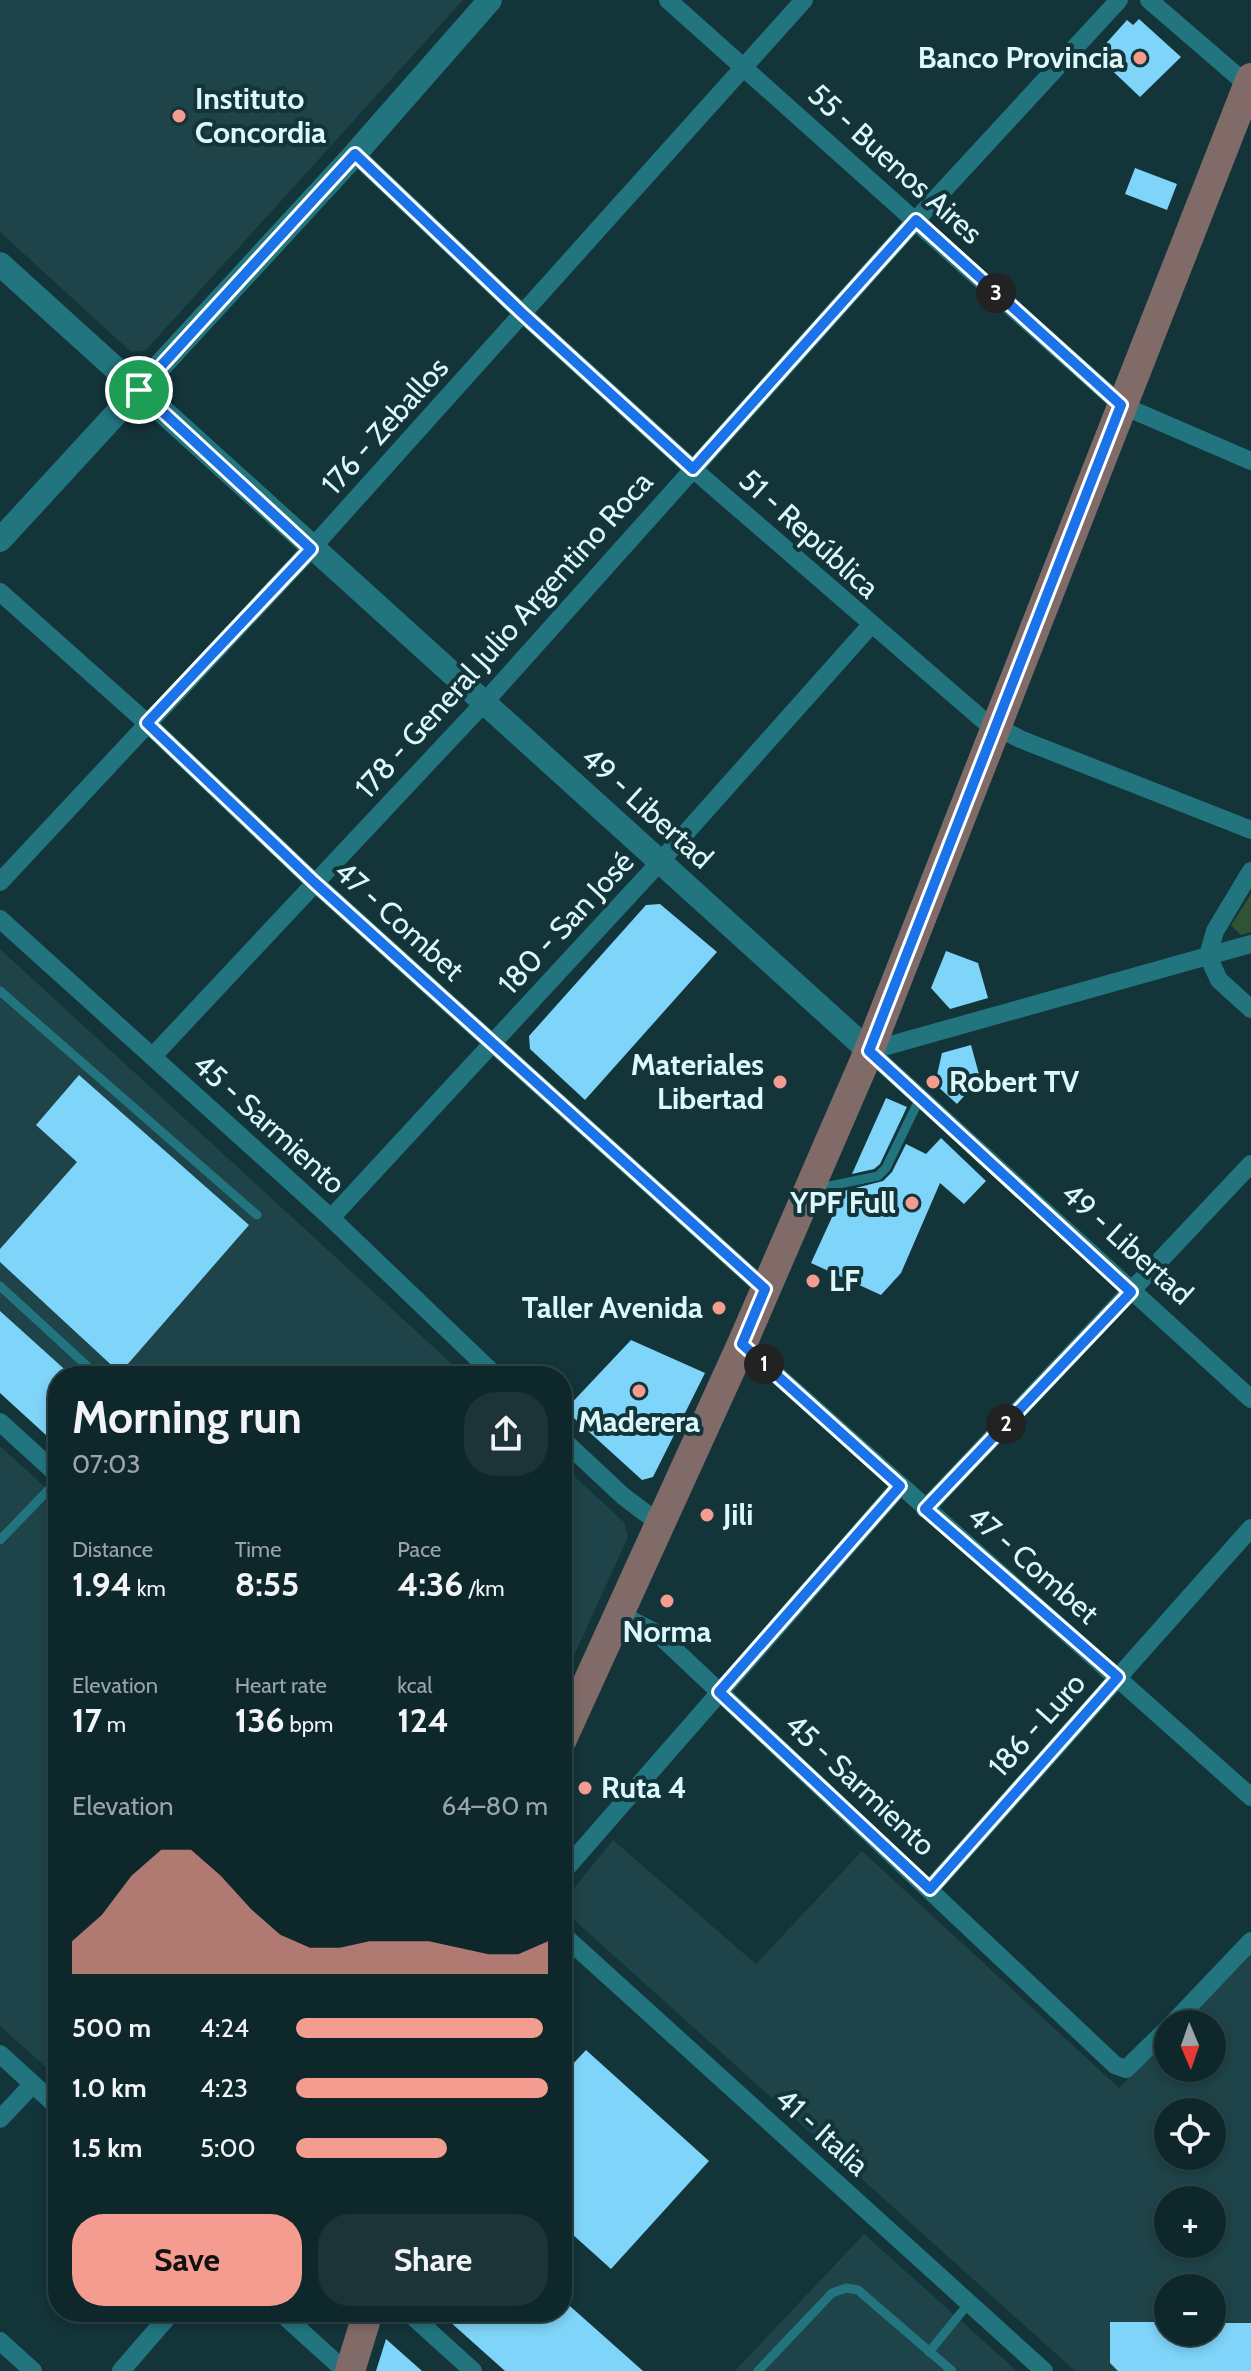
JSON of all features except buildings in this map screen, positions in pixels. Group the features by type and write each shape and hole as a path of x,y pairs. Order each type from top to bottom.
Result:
{"main road":[{"path":"572,1717 742,1344 869,1051 1250,84"},
{"path":"347,2371 364,2322"}],"street":[{"path":"0,540 355,154 490,0"},
{"name":"55 - Buenos Aires","path":"668,0 1121,405 1251,461"},
{"name":"176 - Zeballos","path":"0,882 311,549 804,0"},
{"name":"178 - General Julio Argentino Roca","path":"153,1056 483,704 916,220 1119,0"},
{"path":"1149,0 1250,84"},
{"name":"51 - República","path":"355,154 523,314 693,469 870,626 997,729 1251,830"},
{"name":"49 - Libertad","path":"0,264 1251,1399"},
{"name":"47 - Combet","path":"0,592 147,723 314,882 765,1289"},
{"name":"180 - San José","path":"331,1218 659,863 870,626"},
{"path":"1251,871 1215,931 1208,956 1219,980 1251,1009"},
{"name":"45 - Sarmiento","path":"0,919 331,1218 486,1366"},
{"path":"869,1051 1251,944"},
{"path":"925,1509 1251,1164"},
{"name":"47 - Combet","path":"742,1344 1251,1797"},
{"path":"0,1422 48,1468"},
{"path":"572,1448 623,1496 660,1524"},
{"path":"572,1861 900,1486"},
{"name":"186 - Luro","path":"930,1889 1251,1528"},
{"name":"45 - Sarmiento","path":"620,1614 658,1634 1115,2065 1126,2069 1154,2042"},
{"path":"1185,2010 1251,1941"},
{"name":"41 - Italia","path":"572,1943 1044,2371"},
{"path":"0,2054 48,2098"},
{"path":"0,2119 33,2084"},
{"path":"121,2371 163,2322"},
{"path":"291,2322 347,2371"},
{"path":"419,2322 473,2371"},
{"path":"0,2341 33,2371"}],"lane":[{"path":"0,991 257,1215"},
{"path":"807,1191 878,1176 886,1168 920,1098"},
{"path":"0,1286 87,1366"},
{"path":"0,1540 48,1488"},
{"path":"758,2371 832,2293 846,2288 858,2290 952,2371"},
{"path":"929,2352 969,2303"}],"shaded area":[{"name":"Instituto Concordia","path":"0,0 463,0 145,351 131,352 0,232"},
{"path":"0,949 454,1366 48,1366 48,1437 0,1393"},
{"path":"0,1446 48,1490 48,2069 0,2026"},
{"path":"572,1474 624,1522 628,1537 572,1660"},
{"path":"613,1840 756,1964 862,1851 1119,2088 1154,2052 1154,2082 1226,2082 1226,2010 1194,2010 1251,1951 1251,2371 1075,2371 572,1918 572,1891"},
{"path":"864,2234 1017,2371 735,2371"}],"green space":[{"path":"1251,894 1251,932 1241,935 1231,925"}],"place":[{"name":"Banco Provincia","path":"1140,58"},
{"name":"Instituto Concordia","path":"179,116"},
{"name":"Materiales Libertad","path":"780,1082"},
{"name":"Robert TV","path":"933,1082"},
{"name":"YPF Full","path":"912,1203"},
{"name":"LF","path":"813,1281"},
{"name":"Taller Avenida","path":"719,1308"},
{"name":"Maderera","path":"639,1391"},
{"name":"Jili","path":"707,1515"},
{"name":"Norma","path":"667,1601"},
{"name":"Ruta 4","path":"585,1788"}],"route":[{"path":"355,154 523,314 693,469 916,220 1121,405 869,1051 1131,1292 925,1509 1118,1677 930,1889 719,1692 900,1486 742,1344 765,1289 314,882 147,723 311,549 139,390 355,154"}]}
